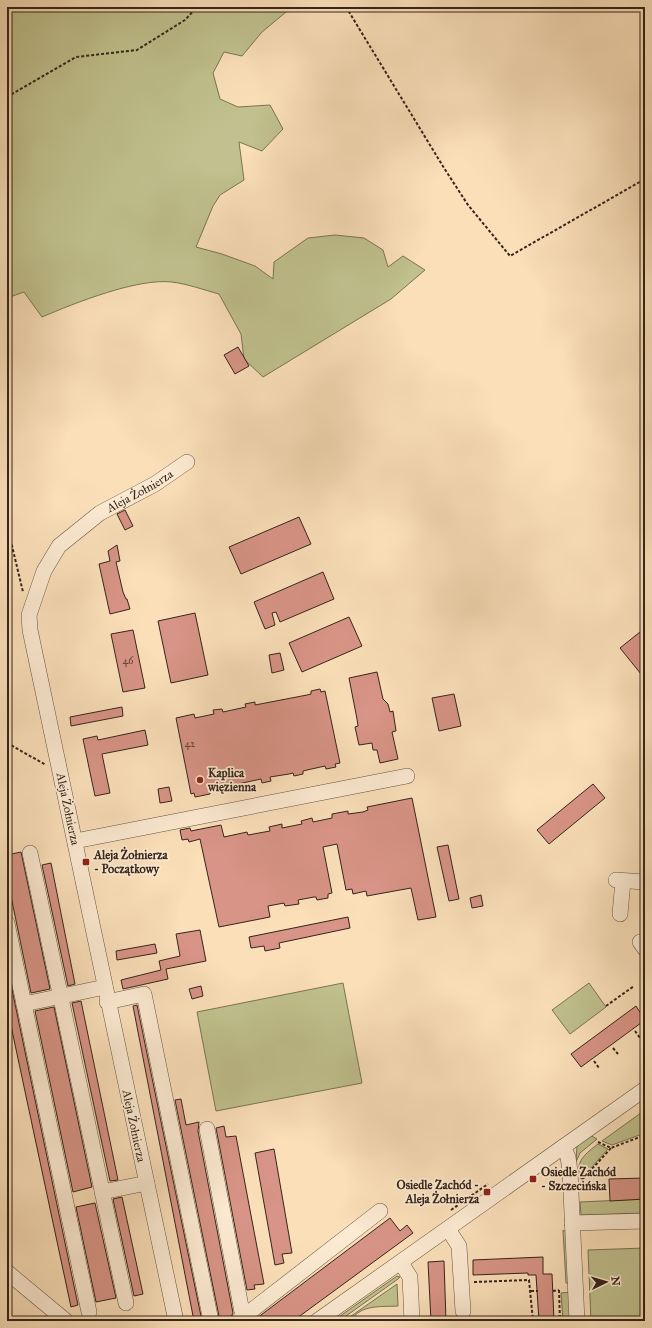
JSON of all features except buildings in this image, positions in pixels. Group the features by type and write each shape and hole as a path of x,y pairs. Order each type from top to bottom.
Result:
{"street":[{"name":"Aleja Żołnierza","path":"176,1321 30,630 29,615 44,571 59,546 100,514 155,484 187,462"},
{"path":"74,841 407,776"},
{"path":"30,853 126,1303"},
{"path":"620,914 619,880 645,882"},
{"path":"7,924 89,1312"},
{"path":"24,1004 61,996 144,994 211,1321"},
{"path":"318,1321 645,1089"},
{"path":"207,1129 240,1319 380,1211"},
{"path":"563,1147 568,1157 570,1171 577,1321"},
{"path":"102,1192 147,1183"},
{"path":"572,1223 645,1221"},
{"path":"448,1229 458,1246 463,1311"},
{"path":"401,1262 410,1277 412,1321"},
{"path":"7,1272 66,1321"}],"path":[{"path":"7,97 76,57 137,50 185,20 197,7"},
{"path":"346,7 468,205 510,256 645,179"},
{"path":"7,525 23,594"},
{"path":"7,743 60,774"},
{"path":"606,1006 634,986"},
{"path":"635,1031 640,1038"},
{"path":"612,1048 618,1054"},
{"path":"594,1061 599,1068"},
{"path":"578,1184 611,1148 645,1135"},
{"path":"598,1142 611,1148"},
{"path":"461,1282 529,1280 532,1291 533,1321"},
{"path":"559,1290 560,1321"},
{"path":"532,1291 538,1291"}],"green space":[{"path":"7,7 292,7 262,32 242,56 224,52 213,73 220,99 238,107 270,105 283,129 262,151 239,142 244,180 220,195 213,206 196,247 222,254 255,266 273,279 274,262 308,238 335,235 364,238 383,250 388,267 403,256 425,270 391,299 263,377 244,359 241,334 219,294 172,282 142,284 106,293 42,317 24,292 7,298"},
{"path":"343,983 362,1083 216,1111 197,1012"},
{"path":"589,983 606,1007 570,1034 552,1010"},
{"path":"645,1110 645,1133 612,1145 602,1141"},
{"path":"590,1135 597,1139 580,1153 576,1162 577,1146"},
{"path":"598,1144 608,1149 581,1179 579,1173 580,1163 585,1155"},
{"path":"645,1199 645,1213 581,1215 580,1202"},
{"path":"563,1230 566,1232 571,1284 566,1283"},
{"path":"645,1248 645,1318 639,1318 639,1321 591,1321 588,1250"},
{"path":"397,1276 400,1277 339,1321 333,1321"},
{"path":"397,1284 398,1306 366,1309 355,1316 351,1321 344,1321"},
{"path":"571,1292 572,1321 563,1321 561,1293"}],"place":[{"name":"Kaplica więzienna","path":"200,780"},
{"name":"Aleja Żołnierza - Początkowy","path":"86,862"},
{"name":"Osiedle Zachód - Szczecińska","path":"533,1179"},
{"name":"Osiedle Zachód - Aleja Żołnierza","path":"487,1192"}]}
